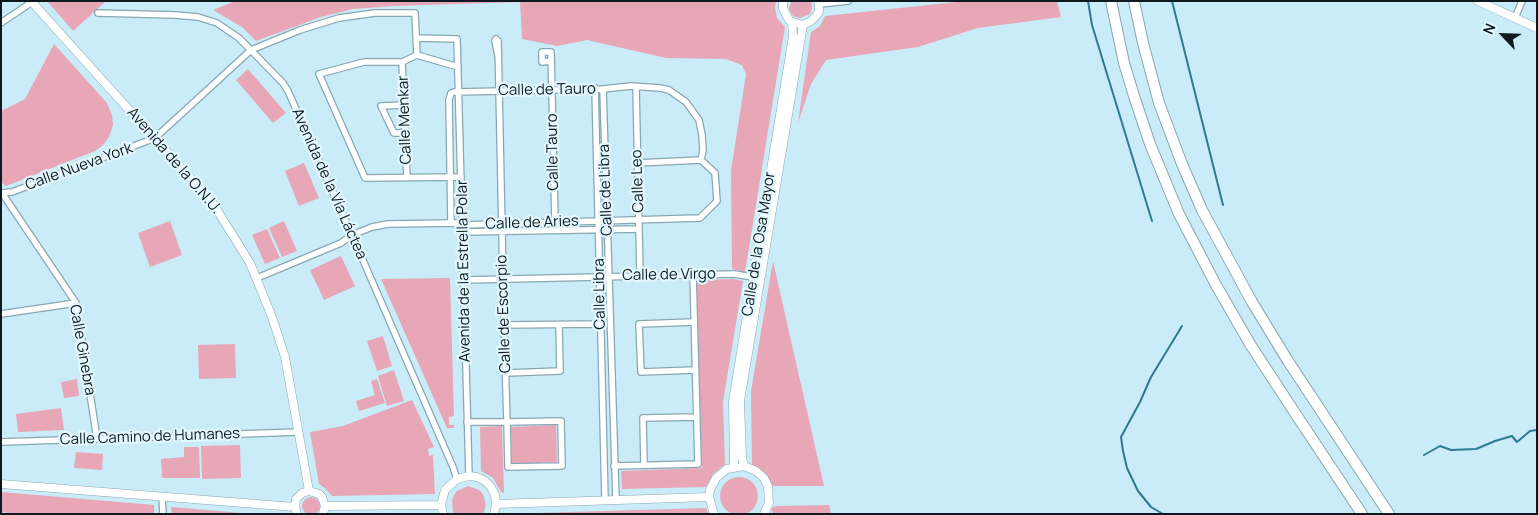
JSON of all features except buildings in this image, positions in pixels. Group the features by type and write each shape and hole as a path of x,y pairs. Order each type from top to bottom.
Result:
{"highway":[{"path":"1111,1 1124,62 1134,96 1150,144 1179,214 1216,286 1250,344 1362,514"},
{"path":"1134,1 1142,43 1159,103 1202,210 1252,302 1283,353 1389,514"}],"street":[{"path":"783,1 785,15 792,22 803,25 818,15 819,3 848,1"},
{"path":"1478,1 1537,28"},
{"path":"1515,18 1522,1"},
{"path":"1,22 31,2"},
{"name":"Avenida de la O.N.U.","path":"31,2 155,138 218,211 250,263 272,317 285,357 310,491"},
{"name":"Avenida de la Vía Láctea","path":"98,13 175,15 198,17 217,23 251,50 283,83 352,235 457,479"},
{"path":"155,138 251,50 316,25 339,18 374,13 415,13 417,55"},
{"name":"Calle de la Osa Mayor","path":"734,467 733,401 793,36 792,22"},
{"name":"Calle de la Osa Mayor","path":"744,466 742,458 740,401 803,25"},
{"name":"Avenida de la Estrella Polar","path":"416,38 457,39 469,476"},
{"name":"Calle Tauro","path":"551,52 554,222"},
{"path":"458,67 417,55 402,62 364,62 319,74 365,178 461,177"},
{"name":"Calle de Escorpio","path":"467,422 507,422 560,420 562,466 508,467 507,422 506,373 504,325 498,56"},
{"name":"Calle Menkar","path":"402,62 407,178"},
{"path":"636,86 669,90 686,102 698,120 702,143 701,160 637,163"},
{"name":"Calle de Tauro","path":"459,91 603,89 636,86"},
{"name":"Calle Leo","path":"636,86 640,275"},
{"name":"Calle Libra","path":"595,88 605,500"},
{"name":"Calle de Libra","path":"603,89 616,500"},
{"path":"451,223 449,97 451,94 459,91"},
{"path":"404,105 381,106 394,133 405,133"},
{"name":"Calle Nueva York","path":"1,193 12,192 155,138"},
{"name":"Calle de Aries","path":"462,228 502,224 700,218 717,201 715,173 701,160"},
{"name":"Calle Ginebra","path":"1,193 76,303 97,439"},
{"name":"Calle de Aries","path":"257,278 341,243 352,235 372,227 388,224 451,223 462,228 502,231 639,229"},
{"path":"614,466 698,464 693,274"},
{"name":"Calle de Virgo","path":"464,280 693,274 734,274 753,277"},
{"path":"1,314 76,303"},
{"path":"694,322 639,324 641,372 695,370"},
{"path":"504,325 600,324"},
{"path":"506,373 560,371 559,325"},
{"path":"644,465 643,418 696,417"},
{"name":"Calle Camino de Humanes","path":"1,442 299,432"},
{"path":"714,514 709,498 712,484 727,469 744,466 756,471 764,478 768,486 769,503 764,514"},
{"path":"444,514 441,505 445,490 457,479 469,476 485,481 491,488 495,495 494,514"},
{"path":"1,484 162,496 296,511 299,496 310,491 319,494 325,502 324,510 441,505"},
{"path":"162,496 163,514"},
{"path":"496,504 709,498"}],"shaded area":[{"path":"47,1 106,1 73,31"},
{"path":"235,1 776,1 777,18 785,27 745,272 732,269 731,171 746,74 742,65 726,59 666,58 587,40 557,46 522,39 520,2 353,9 321,17 256,41 242,27 213,10"},
{"path":"791,1 811,1 810,14 800,18 793,16 789,9"},
{"path":"966,1 1057,1 1061,17 978,28 918,47 826,60 811,84 798,123 811,32 820,26 825,16"},
{"path":"54,44 107,103 112,115 113,125 109,137 95,151 6,186 1,182 1,111 25,99"},
{"path":"248,69 286,113 273,123 236,80"},
{"path":"304,163 319,198 299,206 285,171"},
{"path":"170,221 182,255 150,267 138,233"},
{"path":"284,221 297,251 282,257 269,228"},
{"path":"267,229 280,258 265,264 252,235"},
{"path":"341,256 355,286 324,300 310,270"},
{"path":"773,261 824,486 772,486 765,474 752,465 751,391"},
{"path":"450,278 454,416 449,417 449,425 454,425 454,428 447,428 381,279"},
{"path":"733,279 743,281 723,402 725,464 713,474 706,487 622,489 621,471 702,468 696,280"},
{"path":"383,336 392,366 377,371 367,341"},
{"path":"235,344 236,378 199,379 198,345"},
{"path":"394,370 404,401 387,406 378,376"},
{"path":"77,379 79,396 64,398 61,382"},
{"path":"377,379 385,403 359,411 356,401 375,395 371,381"},
{"path":"412,400 434,447 428,449 429,456 433,455 435,494 332,496 319,484 310,432 343,426"},
{"path":"61,408 64,430 18,432 16,414"},
{"path":"556,425 557,462 512,464 511,427"},
{"path":"502,426 504,493 501,492 493,478 481,471 480,427"},
{"path":"240,445 241,478 202,479 201,446"},
{"path":"184,447 199,447 200,478 162,478 161,459 184,457"},
{"path":"76,452 103,454 102,470 74,468"},
{"path":"739,477 753,482 758,496 753,510 739,515 725,510 720,496 725,482"},
{"path":"468,486 479,490 483,494 486,505 483,514 455,514 453,512 452,501 454,495 457,491"},
{"path":"1,492 154,505 154,514 17,514 1,512"},
{"path":"311,497 317,500 320,506 317,512 311,515 305,512 302,506 305,500"},
{"path":"829,505 831,514 774,514 771,510 777,506"},
{"path":"171,507 253,514 172,514"},
{"path":"706,508 709,514 502,514"}],"waterway":[{"path":"1088,1 1092,25 1152,221"},
{"path":"1172,1 1223,205"},
{"path":"1163,514 1151,507 1138,491 1127,468 1121,437 1151,377 1182,326"},
{"path":"1424,455 1440,446 1451,450 1476,449 1512,436 1517,442 1530,431 1537,430"}]}
